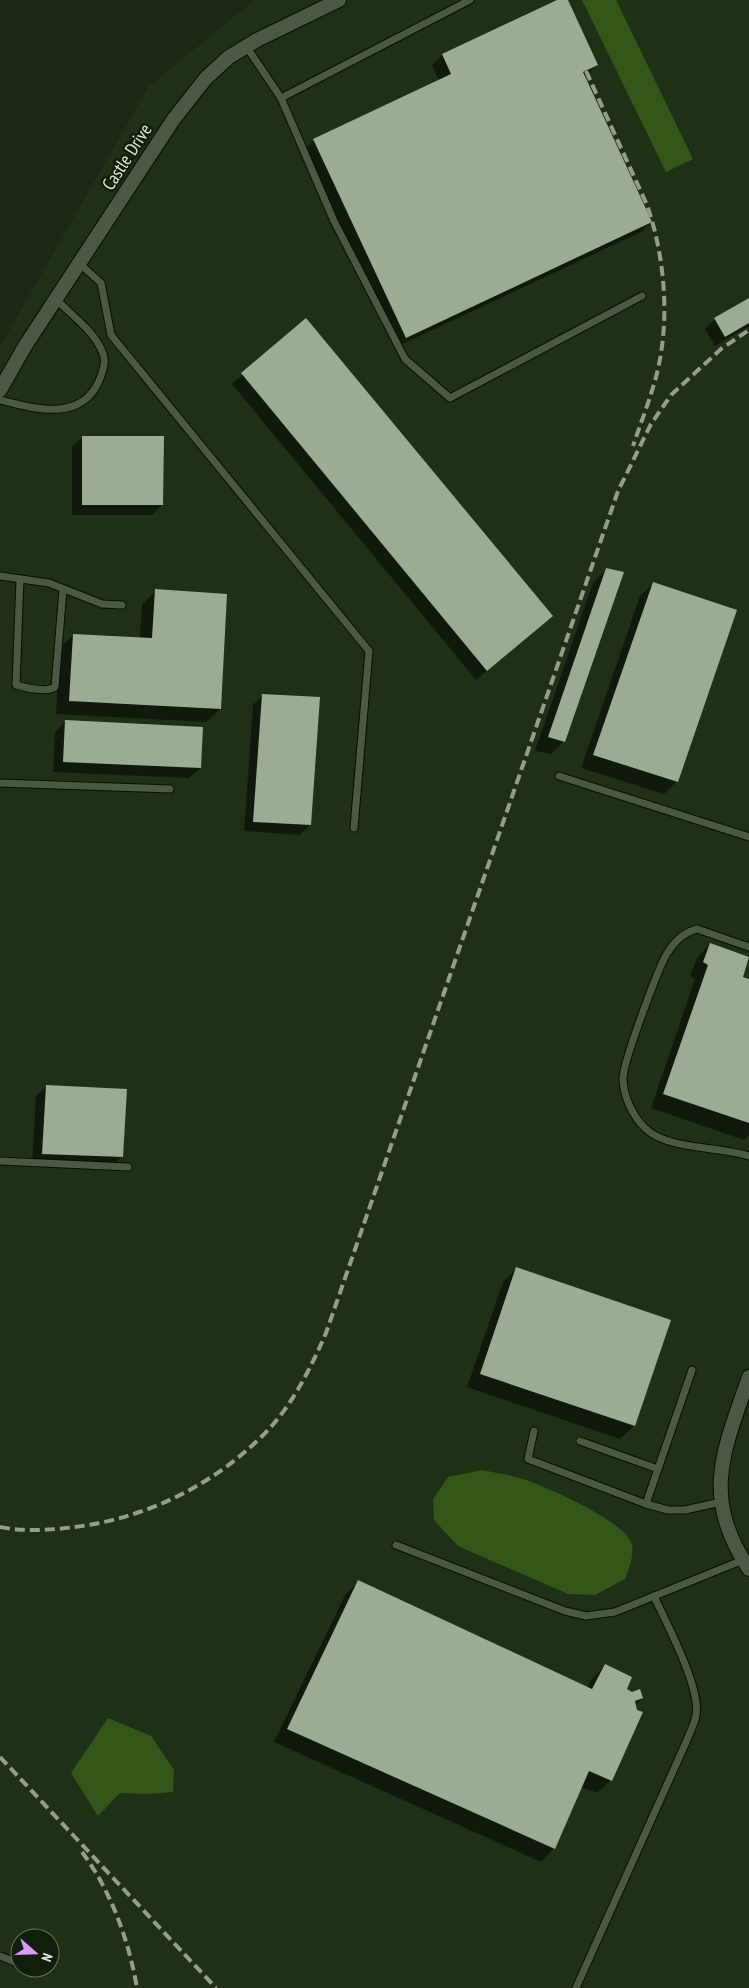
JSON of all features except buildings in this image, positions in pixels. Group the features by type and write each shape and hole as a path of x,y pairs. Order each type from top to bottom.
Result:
{"street":[{"name":"Castle Drive","path":"0,390 25,346 192,94 229,57 246,46 339,0"},
{"path":"746,1564 732,1542 725,1523 721,1502 721,1471 725,1450 749,1377"}],"lane":[{"path":"281,98 470,0"},
{"path":"246,46 281,98 334,221 405,359 450,398 642,296"},
{"path":"79,263 101,283 111,335 369,651 354,828"},
{"path":"0,400 49,409 68,408 82,403 94,393 105,363 103,352 90,333 56,299"},
{"path":"0,576 49,583 102,604 122,605"},
{"path":"20,579 16,685 26,688 51,689 55,687 63,588"},
{"path":"559,776 749,837"},
{"path":"0,783 170,789"},
{"path":"749,947 697,929 689,931 678,940 667,952 657,975 630,1051 623,1078 627,1101 635,1115 646,1129 660,1139 694,1146 735,1151 749,1156"},
{"path":"0,1161 128,1167"},
{"path":"646,1504 692,1370"},
{"path":"534,1431 528,1459 646,1504 668,1510 685,1510 721,1502"},
{"path":"580,1441 658,1469"},
{"path":"396,1545 565,1610 586,1616 614,1612 746,1564"},
{"path":"576,1988 687,1740 696,1715 696,1697 691,1679 654,1596"}],"shaded area":[{"path":"255,0 749,0 749,1988 0,1988 0,347 149,86"},
{"path":"582,0 616,0 693,159 666,172"},
{"path":"482,1470 518,1478 549,1489 585,1506 617,1526 627,1536 632,1545 632,1558 625,1579 595,1595 568,1594 458,1546 434,1520 433,1499 448,1477"},
{"path":"108,1718 151,1736 174,1770 173,1792 147,1794 120,1793 98,1816 71,1773"}],"railway":[{"path":"586,71 647,205 662,271 664,294 663,340 652,392 633,446"},
{"path":"0,1527 38,1530 101,1523 125,1517 173,1499 217,1473 257,1441 279,1417 297,1391 326,1333 618,491 651,424 671,395 721,349 749,330"},
{"path":"0,1757 216,1988"},
{"path":"82,1852 102,1883 117,1917 129,1952 137,1988"}]}
